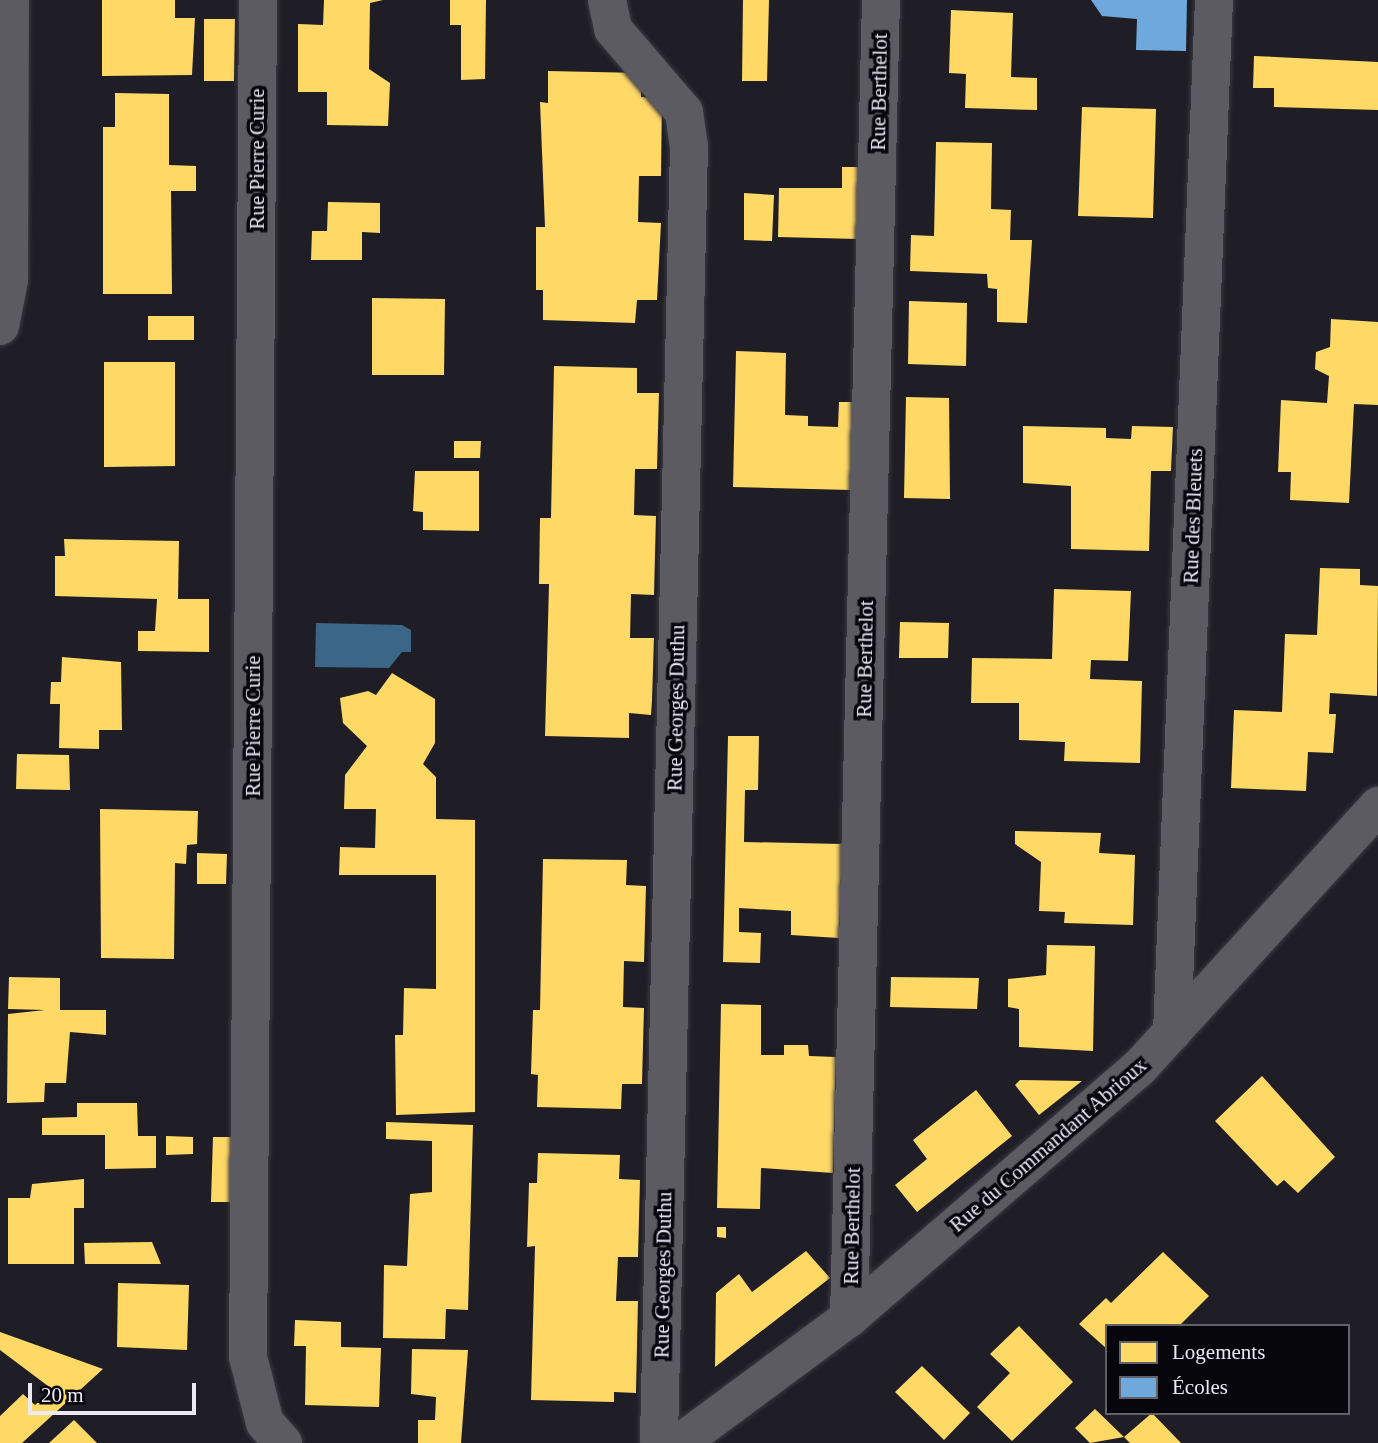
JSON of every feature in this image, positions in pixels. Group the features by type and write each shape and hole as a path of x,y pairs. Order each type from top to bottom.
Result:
{"street":[{"path":"0,326 9,280 10,0"},
{"name":"Rue Pierre Curie","path":"258,0 248,1357 265,1423 283,1443"},
{"name":"Rue Georges Duthu","path":"607,0 613,29 684,112 690,146 659,1443"},
{"name":"Rue Berthelot","path":"849,1318 881,0"},
{"name":"Rue des Bleuets","path":"1172,1032 1214,0"},
{"name":"Rue du Commandant Abrioux","path":"680,1443 849,1318 1172,1032 1378,806"}],"water":[{"path":"316,623 402,625 411,630 411,652 402,652 389,668 315,667"}],"building: Logements":[{"path":"102,0 175,0 175,18 195,18 192,75 102,76"},
{"path":"324,0 383,0 370,3 369,69 390,83 388,126 327,125 327,92 298,92 298,24 323,25"},
{"path":"450,0 486,0 485,79 461,80 461,25 450,25"},
{"path":"743,0 769,0 767,81 742,81"},
{"path":"951,10 1013,13 1011,77 1037,78 1037,110 965,108 966,74 949,73"},
{"path":"204,19 235,19 234,81 204,81"},
{"path":"1254,56 1378,62 1378,110 1274,107 1274,88 1253,88"},
{"path":"548,71 641,73 641,97 662,98 661,176 639,176 638,222 661,223 657,300 637,300 635,323 543,320 543,290 536,290 536,227 545,227 540,102 548,103"},
{"path":"115,93 169,94 169,165 196,166 196,191 171,191 172,294 103,294 103,127 115,127"},
{"path":"1082,107 1156,109 1153,218 1078,216"},
{"path":"936,142 992,143 991,209 1011,210 1010,240 1032,240 1027,323 997,322 997,289 988,288 987,274 910,271 911,235 934,236"},
{"path":"842,167 860,167 858,239 778,237 779,188 842,188"},
{"path":"744,193 774,195 772,241 744,240"},
{"path":"328,202 380,203 380,233 362,232 362,260 311,260 312,231 327,231"},
{"path":"372,298 445,299 444,375 372,375"},
{"path":"909,301 967,303 966,366 908,364"},
{"path":"148,316 194,316 194,340 148,340"},
{"path":"1331,319 1378,322 1378,405 1354,404 1349,503 1290,500 1291,472 1278,472 1281,400 1327,403 1329,376 1315,369 1316,352 1330,347"},
{"path":"736,351 786,353 785,415 808,416 808,426 838,427 839,402 854,402 851,490 733,487"},
{"path":"104,362 175,362 175,466 104,467"},
{"path":"554,366 637,368 637,393 659,393 657,469 635,469 634,515 656,516 654,595 631,594 630,638 654,638 651,715 629,713 629,738 545,736 549,584 539,584 540,518 551,518"},
{"path":"906,397 949,398 950,499 904,498"},
{"path":"1023,426 1106,428 1106,438 1131,439 1132,426 1173,427 1171,471 1151,471 1149,551 1071,549 1071,486 1023,483"},
{"path":"454,441 481,441 480,458 454,458"},
{"path":"415,471 479,471 479,531 423,530 423,512 413,511"},
{"path":"64,539 179,541 178,599 209,599 209,652 138,651 138,631 155,631 157,599 55,596 55,556 65,556"},
{"path":"1320,568 1360,569 1360,585 1378,586 1377,696 1330,693 1329,714 1336,714 1333,753 1308,752 1306,791 1231,788 1234,710 1282,712 1285,634 1317,635"},
{"path":"1054,589 1131,591 1128,661 1091,660 1090,679 1142,681 1140,763 1064,761 1065,742 1019,740 1019,703 971,703 972,658 1052,659"},
{"path":"900,622 949,623 948,658 899,658"},
{"path":"62,657 121,662 122,730 99,730 99,749 59,748 60,704 50,704 51,682 61,682"},
{"path":"392,673 435,699 435,743 423,764 436,777 436,819 475,820 475,1112 396,1115 395,1035 403,1035 404,988 436,989 436,875 339,875 340,847 375,848 376,809 344,809 345,775 367,746 343,723 340,698 368,691 376,695"},
{"path":"728,736 759,736 758,790 745,790 744,842 842,844 839,938 791,935 791,911 739,908 739,932 761,933 760,963 723,962"},
{"path":"17,754 69,755 70,790 16,789"},
{"path":"100,809 198,811 197,844 187,845 186,864 175,863 174,959 101,958"},
{"path":"1015,831 1101,833 1099,853 1135,855 1133,925 1064,923 1065,912 1039,911 1041,862 1015,844"},
{"path":"197,853 227,854 226,884 197,884"},
{"path":"543,859 627,860 626,885 646,886 644,962 624,961 623,1007 644,1008 642,1084 622,1084 621,1109 537,1107 538,1075 531,1074 533,1010 540,1010"},
{"path":"1047,945 1095,946 1093,1051 1019,1047 1019,1009 1008,1007 1008,979 1046,975"},
{"path":"9,977 60,978 60,1010 106,1010 106,1035 70,1032 66,1083 45,1083 44,1102 7,1103 8,1014 45,1010 8,1009"},
{"path":"891,977 979,978 977,1009 890,1007"},
{"path":"721,1004 761,1005 761,1055 784,1055 784,1045 808,1045 809,1056 836,1057 833,1173 761,1168 760,1209 717,1208"},
{"path":"1262,1076 1335,1157 1298,1193 1284,1180 1277,1186 1215,1121"},
{"path":"1020,1080 1082,1081 1039,1115 1015,1085"},
{"path":"976,1090 1012,1136 917,1212 895,1185 927,1159 913,1140"},
{"path":"77,1103 137,1103 138,1136 156,1136 156,1168 105,1169 105,1135 42,1135 42,1118 77,1117"},
{"path":"386,1122 473,1125 468,1310 446,1309 445,1339 383,1338 384,1265 407,1266 410,1194 432,1192 432,1141 386,1139"},
{"path":"166,1136 193,1137 193,1154 166,1155"},
{"path":"213,1137 247,1137 247,1202 211,1202"},
{"path":"538,1153 620,1155 619,1179 640,1180 638,1257 618,1257 616,1301 638,1301 636,1393 614,1392 614,1402 531,1400 535,1246 527,1247 529,1183 537,1183"},
{"path":"84,1179 84,1208 74,1208 74,1264 8,1264 8,1198 30,1198 32,1184"},
{"path":"717,1227 726,1227 726,1238 717,1237"},
{"path":"152,1242 161,1264 85,1264 84,1243"},
{"path":"806,1251 830,1278 715,1367 716,1293 739,1274 752,1292"},
{"path":"1163,1252 1209,1296 1181,1324 1105,1324 1105,1347 1079,1324 1106,1298 1111,1303"},
{"path":"118,1283 189,1285 187,1350 117,1347"},
{"path":"295,1320 341,1322 341,1347 381,1348 379,1407 305,1405 306,1346 294,1346"},
{"path":"1019,1326 1073,1382 1012,1441 977,1407 1010,1373 990,1354"},
{"path":"0,1332 103,1369 22,1443 0,1443 0,1416 23,1394 35,1405 52,1389 0,1350"},
{"path":"412,1349 468,1350 461,1443 418,1443 418,1420 435,1420 436,1397 411,1394"},
{"path":"922,1366 970,1413 944,1440 895,1392"},
{"path":"1095,1409 1124,1437 1090,1443 1075,1428"},
{"path":"1150,1415 1154,1415 1181,1443 1130,1443 1124,1437"},
{"path":"74,1420 97,1443 49,1443"}],"building: Écoles":[{"path":"1091,0 1187,0 1186,51 1136,50 1137,19 1102,16"}]}
